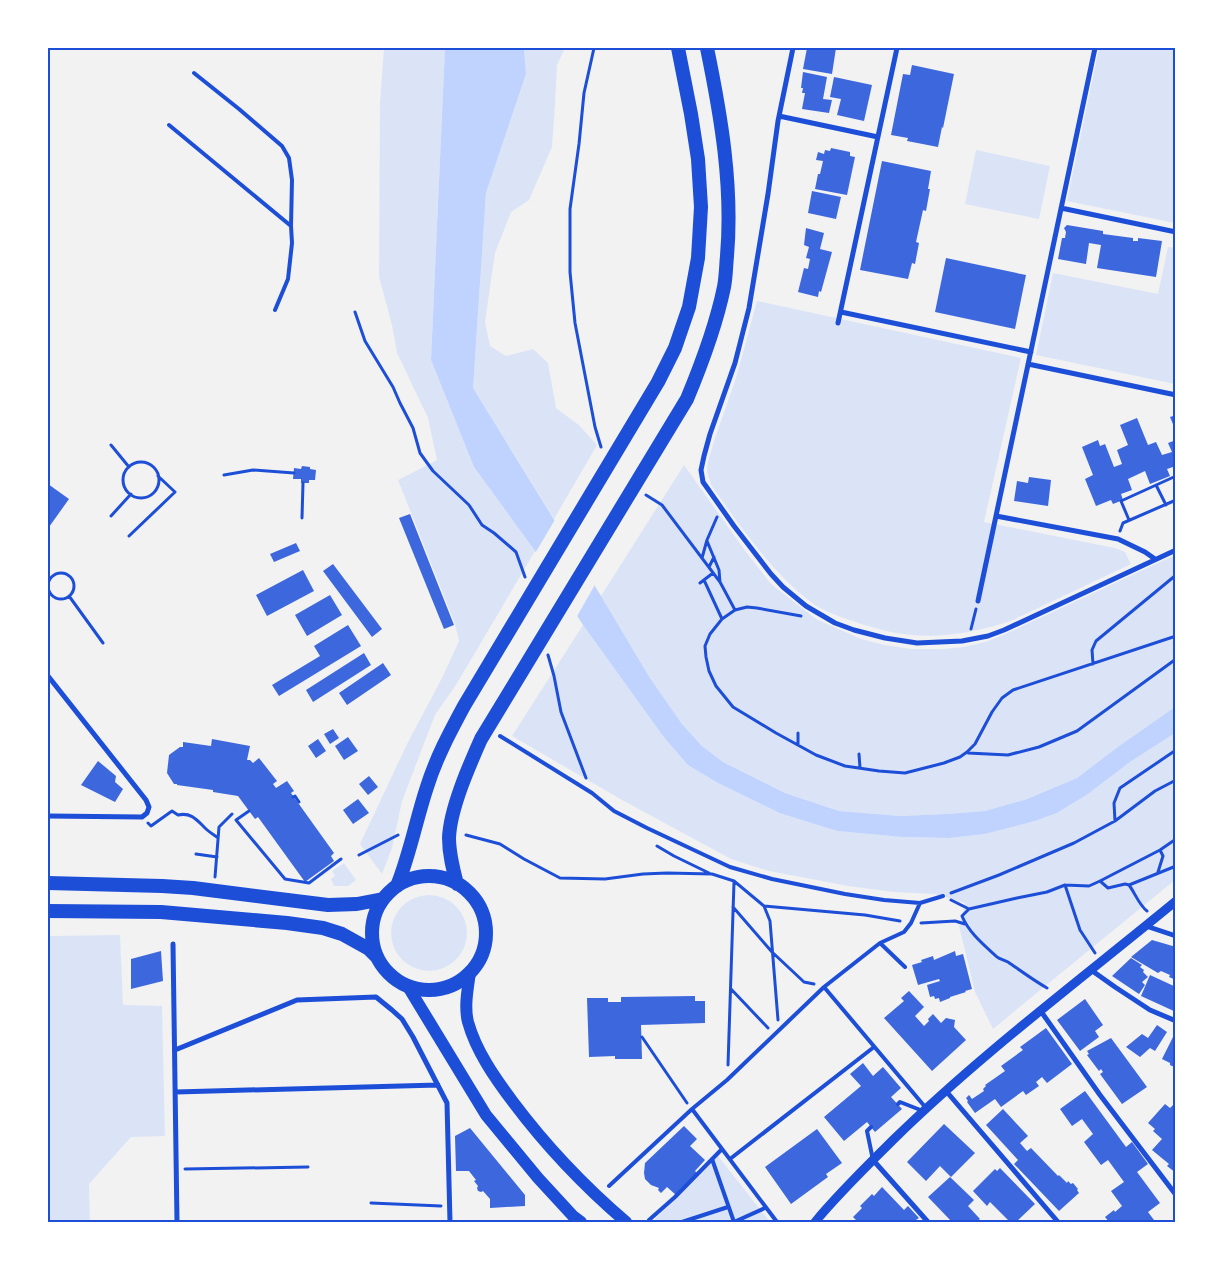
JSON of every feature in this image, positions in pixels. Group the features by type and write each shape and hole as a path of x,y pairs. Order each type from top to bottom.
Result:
{"highway":[{"path":"397,886 406,862 433,769 448,736 464,706 658,382 675,348 689,307 698,258 701,207 698,159 678,48"},
{"path":"457,884 452,867 450,848 452,819 469,766 481,739 687,399 713,329 724,286 729,209 726,157 707,48"},
{"path":"424,876 436,877 447,879 457,884 468,891 476,901 482,913 485,926 482,951 470,972 450,985 427,990 407,985 389,974 377,957 372,928 377,910 383,899 391,890 413,878 424,876"},
{"path":"48,883 193,888 328,905 357,904 383,899"},
{"path":"48,911 161,912 323,928 350,938 369,949 377,957"}],"main road":[{"path":"470,972 467,999 468,1022 477,1045 503,1090 567,1166 595,1195 626,1222"},
{"path":"407,985 486,1115 538,1178 573,1216 581,1222"}],"street":[{"path":"793,48 779,116 768,194 748,308 735,363 710,434 701,470 703,482 734,526 783,587 806,606 835,623 854,630 885,638 917,642 970,640 988,636 1176,550"},
{"path":"838,323 897,48"},
{"path":"978,601 1095,48"},
{"path":"779,116 878,137"},
{"path":"1061,208 1176,232"},
{"path":"841,312 1031,352"},
{"path":"1028,364 1176,395"},
{"path":"996,516 1118,539 1155,559"},
{"path":"48,676 146,800 149,807 148,813 142,817 48,816"},
{"path":"815,1222 828,1205 924,1110 1040,1010 1176,901"},
{"path":"1146,926 1176,936"},
{"path":"173,944 177,1222"},
{"path":"1091,970 1150,1010 1176,1021"},
{"path":"175,1050 297,1000 376,998 402,1019 447,1102 450,1222"},
{"path":"1040,1010 1100,1096 1176,1195"},
{"path":"176,1092 438,1085"},
{"path":"946,1091 1058,1222"},
{"path":"873,1160 928,1222"}],"lane":[{"path":"194,73 282,146 289,158 292,180 292,243 288,279 275,310"},
{"path":"169,125 291,226"},
{"path":"500,736 592,793 614,811 735,868 772,879 884,900 920,902 943,896"},
{"path":"609,1186 692,1109 727,1080 824,987 880,943 904,932 911,923 920,902"},
{"path":"880,943 905,967"},
{"path":"824,987 924,1110"},
{"path":"730,1159 874,1047"},
{"path":"898,1104 900,1102 924,1110"},
{"path":"692,1109 776,1222"},
{"path":"872,1127 867,1132 873,1160"},
{"path":"649,1220 675,1197 722,1149"},
{"path":"712,1159 734,1222 765,1208"},
{"path":"682,1222 728,1207"}],"path":[{"path":"594,48 584,93 570,209 570,272 575,323 595,427 604,455"},
{"path":"356,312 365,341 394,387 413,428 420,454 433,471 469,505 482,526 494,533 516,552 526,583"},
{"path":"111,445 129,467"},
{"path":"146,463 156,470 158,476 157,488 148,496 135,497 125,489 125,472 134,464 146,463"},
{"path":"224,475 253,470 294,473"},
{"path":"129,536 175,492 158,476"},
{"path":"1129,520 1121,501 1176,476"},
{"path":"302,518 303,483"},
{"path":"1156,484 1166,505"},
{"path":"640,490 662,505 720,582 735,610"},
{"path":"111,516 131,494"},
{"path":"1118,539 1123,523 1176,500"},
{"path":"702,559 707,540 716,518 722,510"},
{"path":"707,540 719,570 720,582"},
{"path":"709,568 714,557"},
{"path":"713,573 702,581 722,619"},
{"path":"62,574 72,579 74,590 69,596 62,599 56,598 51,594 48,589 49,577 62,574"},
{"path":"1093,664 1092,650 1096,641 1176,575"},
{"path":"69,596 103,642"},
{"path":"970,640 978,601"},
{"path":"809,618 747,607 735,610 722,619 710,634 706,646 709,671 716,686 733,707 816,755 845,766 905,773 944,763 967,752 975,744 992,712 1002,698 1013,690 1176,636"},
{"path":"546,648 561,712 592,793"},
{"path":"967,752 1008,756 1039,747 1077,732 1176,659"},
{"path":"798,733 798,745"},
{"path":"1114,821 1114,803 1120,788 1176,750"},
{"path":"860,754 860,768"},
{"path":"943,896 999,875 1074,843 1114,821 1155,792 1176,780"},
{"path":"294,797 299,802"},
{"path":"151,826 172,811 178,815 183,814 194,817 218,838"},
{"path":"249,811 236,820 285,879 309,883 341,859"},
{"path":"215,878 219,827 232,814"},
{"path":"359,855 398,835"},
{"path":"466,835 500,844 560,878 605,879 667,872 712,874 734,881 764,906 770,921 778,1030"},
{"path":"1047,988 999,958 984,946 965,924 962,916 969,909 1047,892 1065,885 1089,886 1160,850 1176,839"},
{"path":"1158,872 1163,856 1160,850"},
{"path":"196,854 217,857"},
{"path":"1100,881 1108,888 1120,884 1129,885 1176,866"},
{"path":"727,1080 734,881"},
{"path":"1065,885 1080,930 1091,949 1102,961"},
{"path":"1129,885 1142,907 1156,917"},
{"path":"943,896 969,909"},
{"path":"764,906 864,915 911,923 955,921 965,924"},
{"path":"733,907 772,952 804,982 824,987"},
{"path":"730,989 774,1034"},
{"path":"642,1037 692,1109"},
{"path":"177,1170 308,1167"},
{"path":"371,1203 449,1206"}],"shaded area":[{"path":"384,48 445,48 431,360 474,467 535,551 456,685 435,715 402,801 392,848 382,874 360,844 408,742 442,678 459,641 455,624 398,480 437,460 428,418 397,353 392,325 379,277 380,102"},
{"path":"524,48 565,48 557,65 552,147 529,200 511,212 495,253 485,322 490,346 506,356 533,349 548,363 556,408 579,425 597,445 554,519 473,388 486,193 526,74"},
{"path":"1099,48 1175,48 1175,223 1067,201"},
{"path":"976,150 1050,166 1039,219 965,204"},
{"path":"1168,247 1175,248 1175,384 1036,355 1053,273 1158,294"},
{"path":"757,301 1021,358 984,522 1115,548 1125,552 1131,564 1013,620 967,632 935,636 902,634 861,624 815,605 786,580 759,550 711,485 707,470 715,438 736,378"},
{"path":"684,465 771,584 816,619 861,639 885,645 911,649 942,649 964,647 985,642 1175,555 1175,707 1077,778 1027,799 985,811 900,816 839,811 785,793 723,762 702,746 682,724 650,678 601,596"},
{"path":"583,625 663,736 720,784 780,812 837,831 902,837 949,838 985,834 1035,821 1057,813 1088,794 1130,762 1175,733 1175,880 993,1029 975,992 959,926 965,903 935,894 893,892 848,886 769,871 731,859 622,800 512,736"},
{"path":"344,863 356,880 348,886 334,886 331,879 335,876 332,871"},
{"path":"429,895 443,898 456,906 464,919 467,933 464,947 456,960 443,968 429,971 415,968 402,960 394,947 391,933 394,919 402,906 415,898"},
{"path":"120,935 123,1005 162,1006 165,1136 131,1137 89,1184 90,1222 48,1222 48,936"},
{"path":"718,1156 770,1222 652,1222"}],"water":[{"path":"445,48 524,48 526,74 486,193 473,388 650,678 682,724 702,746 723,762 785,793 839,811 900,816 985,811 1027,799 1077,778 1175,707 1175,733 1130,762 1088,794 1057,813 1035,821 985,834 949,838 902,837 837,831 780,813 720,784 688,765 663,736 583,625 535,551 474,467 431,360"}],"pier":[{"path":"556,518 596,583 576,618 534,555"}],"building":[{"path":"807,48 836,48 832,74 803,69"},
{"path":"912,65 954,74 938,147 907,141 908,138 891,135 903,74 910,75"},
{"path":"803,72 827,77 823,99 832,100 829,113 802,109 805,93 802,93 803,88 801,88"},
{"path":"834,77 872,85 864,121 837,115 841,99 830,97"},
{"path":"831,148 850,152 850,156 855,157 847,195 815,189 823,161 816,160 818,152 824,154 825,150 830,151"},
{"path":"882,161 931,171 926,211 923,210 916,242 919,243 915,264 912,263 908,279 860,270"},
{"path":"812,191 841,197 836,219 808,213"},
{"path":"1067,225 1103,231 1103,234 1133,238 1133,241 1138,241 1138,238 1162,241 1156,277 1097,268 1101,245 1089,243 1086,264 1058,259 1062,238 1065,238 1066,232 1064,228"},
{"path":"806,228 824,233 820,249 832,252 818,297 798,292 804,268 808,269 810,259 806,258 809,247 804,245"},
{"path":"946,258 1026,275 1015,329 935,312"},
{"path":"1176,415 1176,429 1175,429 1170,417"},
{"path":"1137,418 1148,445 1156,442 1162,455 1172,452 1168,443 1176,440 1176,466 1167,469 1170,476 1150,484 1145,471 1128,479 1132,490 1121,494 1123,500 1113,504 1111,500 1096,506 1085,479 1093,475 1082,447 1098,440 1100,446 1105,444 1114,467 1122,464 1117,450 1128,445 1120,425"},
{"path":"302,466 316,470 315,480 309,480 309,483 301,483 301,479 293,479 294,468 301,469"},
{"path":"1029,477 1051,480 1048,506 1014,501 1017,481 1028,483"},
{"path":"48,484 69,499 49,527 48,526"},
{"path":"410,514 454,625 444,629 399,518"},
{"path":"296,543 300,551 274,562 270,554"},
{"path":"333,564 382,629 372,637 323,571"},
{"path":"303,570 314,591 267,616 256,595"},
{"path":"330,595 342,615 307,636 295,615"},
{"path":"348,625 361,646 279,696 272,685 320,656 314,646"},
{"path":"364,653 371,665 313,702 306,690"},
{"path":"383,663 391,675 347,705 339,693"},
{"path":"333,729 339,738 330,744 324,734"},
{"path":"348,737 358,751 344,760 335,746"},
{"path":"212,739 250,746 247,760 253,763 259,758 277,781 273,784 276,788 287,781 294,791 291,793 334,853 331,856 334,861 305,882 258,817 255,819 238,796 174,784 167,773 169,755 183,747 183,742 211,746"},
{"path":"318,739 326,751 316,758 308,746"},
{"path":"98,761 116,776 115,782 123,789 115,802 81,785"},
{"path":"369,776 378,787 368,795 359,784"},
{"path":"358,799 369,813 353,824 343,810"},
{"path":"1152,940 1176,947 1176,980 1161,971 1158,973 1131,957"},
{"path":"161,951 163,981 131,989 131,959"},
{"path":"955,951 956,956 963,954 972,989 940,1002 939,998 930,997 927,985 940,981 939,979 918,985 912,965 933,956 934,960"},
{"path":"1131,958 1142,965 1140,967 1148,977 1142,982 1145,985 1139,994 1112,976"},
{"path":"1150,975 1176,987 1176,1012 1141,996"},
{"path":"909,991 924,1007 915,1016 924,1026 933,1014 941,1023 946,1018 955,1020 954,1027 966,1040 932,1071 884,1018 904,1001 901,998"},
{"path":"695,996 695,1001 705,1001 705,1023 641,1025 642,1059 615,1059 615,1056 589,1057 587,998 608,998 608,1002 621,1002 621,997"},
{"path":"1085,999 1103,1025 1095,1031 1099,1037 1080,1051 1057,1020"},
{"path":"1157,1025 1167,1032 1155,1051 1150,1048 1140,1057 1126,1047 1142,1034 1148,1038"},
{"path":"1046,1028 1072,1064 1047,1083 1042,1077 1036,1082 1039,1086 1026,1095 1023,1091 1001,1107 995,1099 975,1113 966,1098 969,1095 972,1099 984,1091 985,1085 1005,1071 1001,1066 1023,1050 1020,1047"},
{"path":"1173,1037 1176,1039 1176,1068 1162,1059"},
{"path":"1111,1038 1147,1087 1122,1104 1100,1074 1103,1072 1101,1069 1099,1071 1087,1055 1089,1054 1087,1051"},
{"path":"863,1063 873,1076 883,1067 901,1088 891,1097 902,1109 875,1132 867,1122 844,1141 824,1117 861,1086 850,1074"},
{"path":"1085,1091 1126,1147 1132,1142 1148,1164 1137,1172 1160,1203 1148,1212 1154,1220 1150,1222 1109,1222 1105,1217 1122,1206 1111,1191 1124,1182 1108,1160 1101,1165 1084,1142 1093,1134 1082,1119 1072,1126 1060,1109"},
{"path":"1176,1102 1176,1173 1167,1166 1169,1164 1152,1150 1162,1139 1153,1131 1155,1129 1148,1123 1165,1104 1170,1108"},
{"path":"1003,1109 1028,1136 1020,1143 1027,1151 1031,1148 1058,1176 1067,1183 1068,1181 1071,1184 1073,1183 1078,1189 1079,1193 1059,1211 1014,1164 1018,1160 986,1125"},
{"path":"944,1124 975,1153 951,1177 940,1166 926,1181 907,1162"},
{"path":"684,1126 697,1139 690,1146 705,1160 695,1171 697,1173 676,1195 667,1187 661,1193 658,1190 659,1188 651,1185 645,1179 645,1163"},
{"path":"470,1128 525,1195 525,1206 490,1208 490,1199 483,1191 478,1191 478,1186 474,1181 476,1180 469,1171 456,1171 455,1136"},
{"path":"817,1129 842,1163 826,1174 828,1177 791,1204 765,1167"},
{"path":"1000,1168 1035,1204 1016,1222 1010,1222 990,1202 987,1206 973,1191 995,1169 997,1171"},
{"path":"950,1177 974,1200 968,1206 980,1219 976,1222 952,1222 928,1197"},
{"path":"882,1187 904,1210 908,1206 919,1218 916,1220 919,1222 858,1222 853,1217 862,1208 860,1206 872,1194 874,1196"}]}
